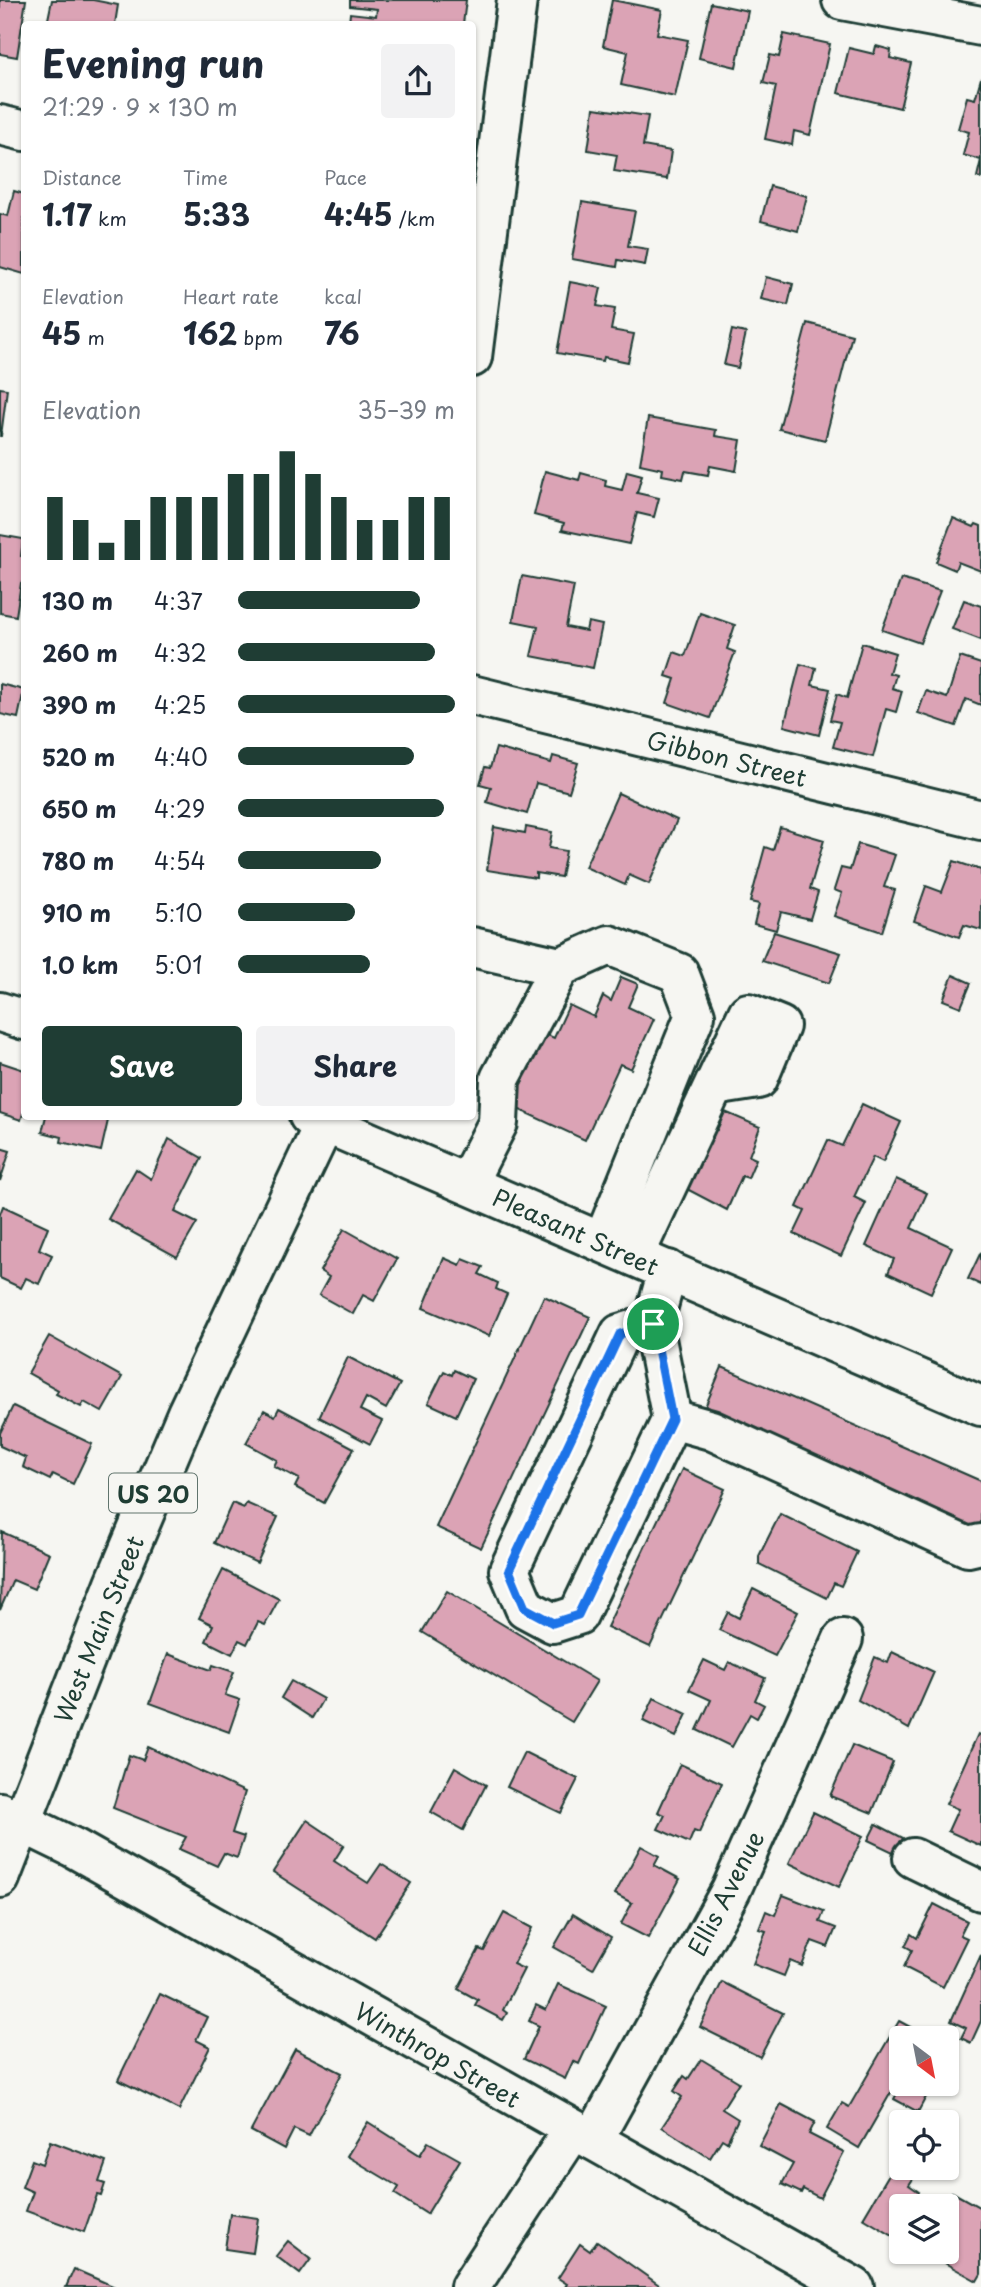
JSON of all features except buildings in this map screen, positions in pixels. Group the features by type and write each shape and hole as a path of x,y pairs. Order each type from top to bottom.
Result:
{"street":[{"path":"476,286 478,251 517,0"},
{"path":"842,0 981,26"},
{"path":"0,125 21,130"},
{"name":"Gibbon Street","path":"476,696 981,820"},
{"path":"476,948 560,967 609,945 679,973 695,1015 635,1256 653,1324 672,1419 578,1615 553,1623 525,1608 509,1570 620,1334 653,1324"},
{"path":"467,1183 498,1123 500,1079 560,967"},
{"path":"0,1012 21,1019"},
{"path":"635,1256 713,1086"},
{"name":"West Main Street","path":"0,1878 10,1818 116,1583 187,1413 320,1120"},
{"name":"Pleasant Street","path":"325,1120 981,1406"},
{"path":"672,1419 711,1430 968,1547 981,1544"},
{"name":"Ellis Avenue","path":"470,2287 583,2135 731,1890 843,1639"},
{"name":"Winthrop Street","path":"10,1818 74,1847 854,2287"},
{"path":"913,1858 981,1891"}],"route":[{"path":"653,1324 672,1419 578,1615 553,1623 525,1608 509,1570 620,1334 653,1324"}]}
